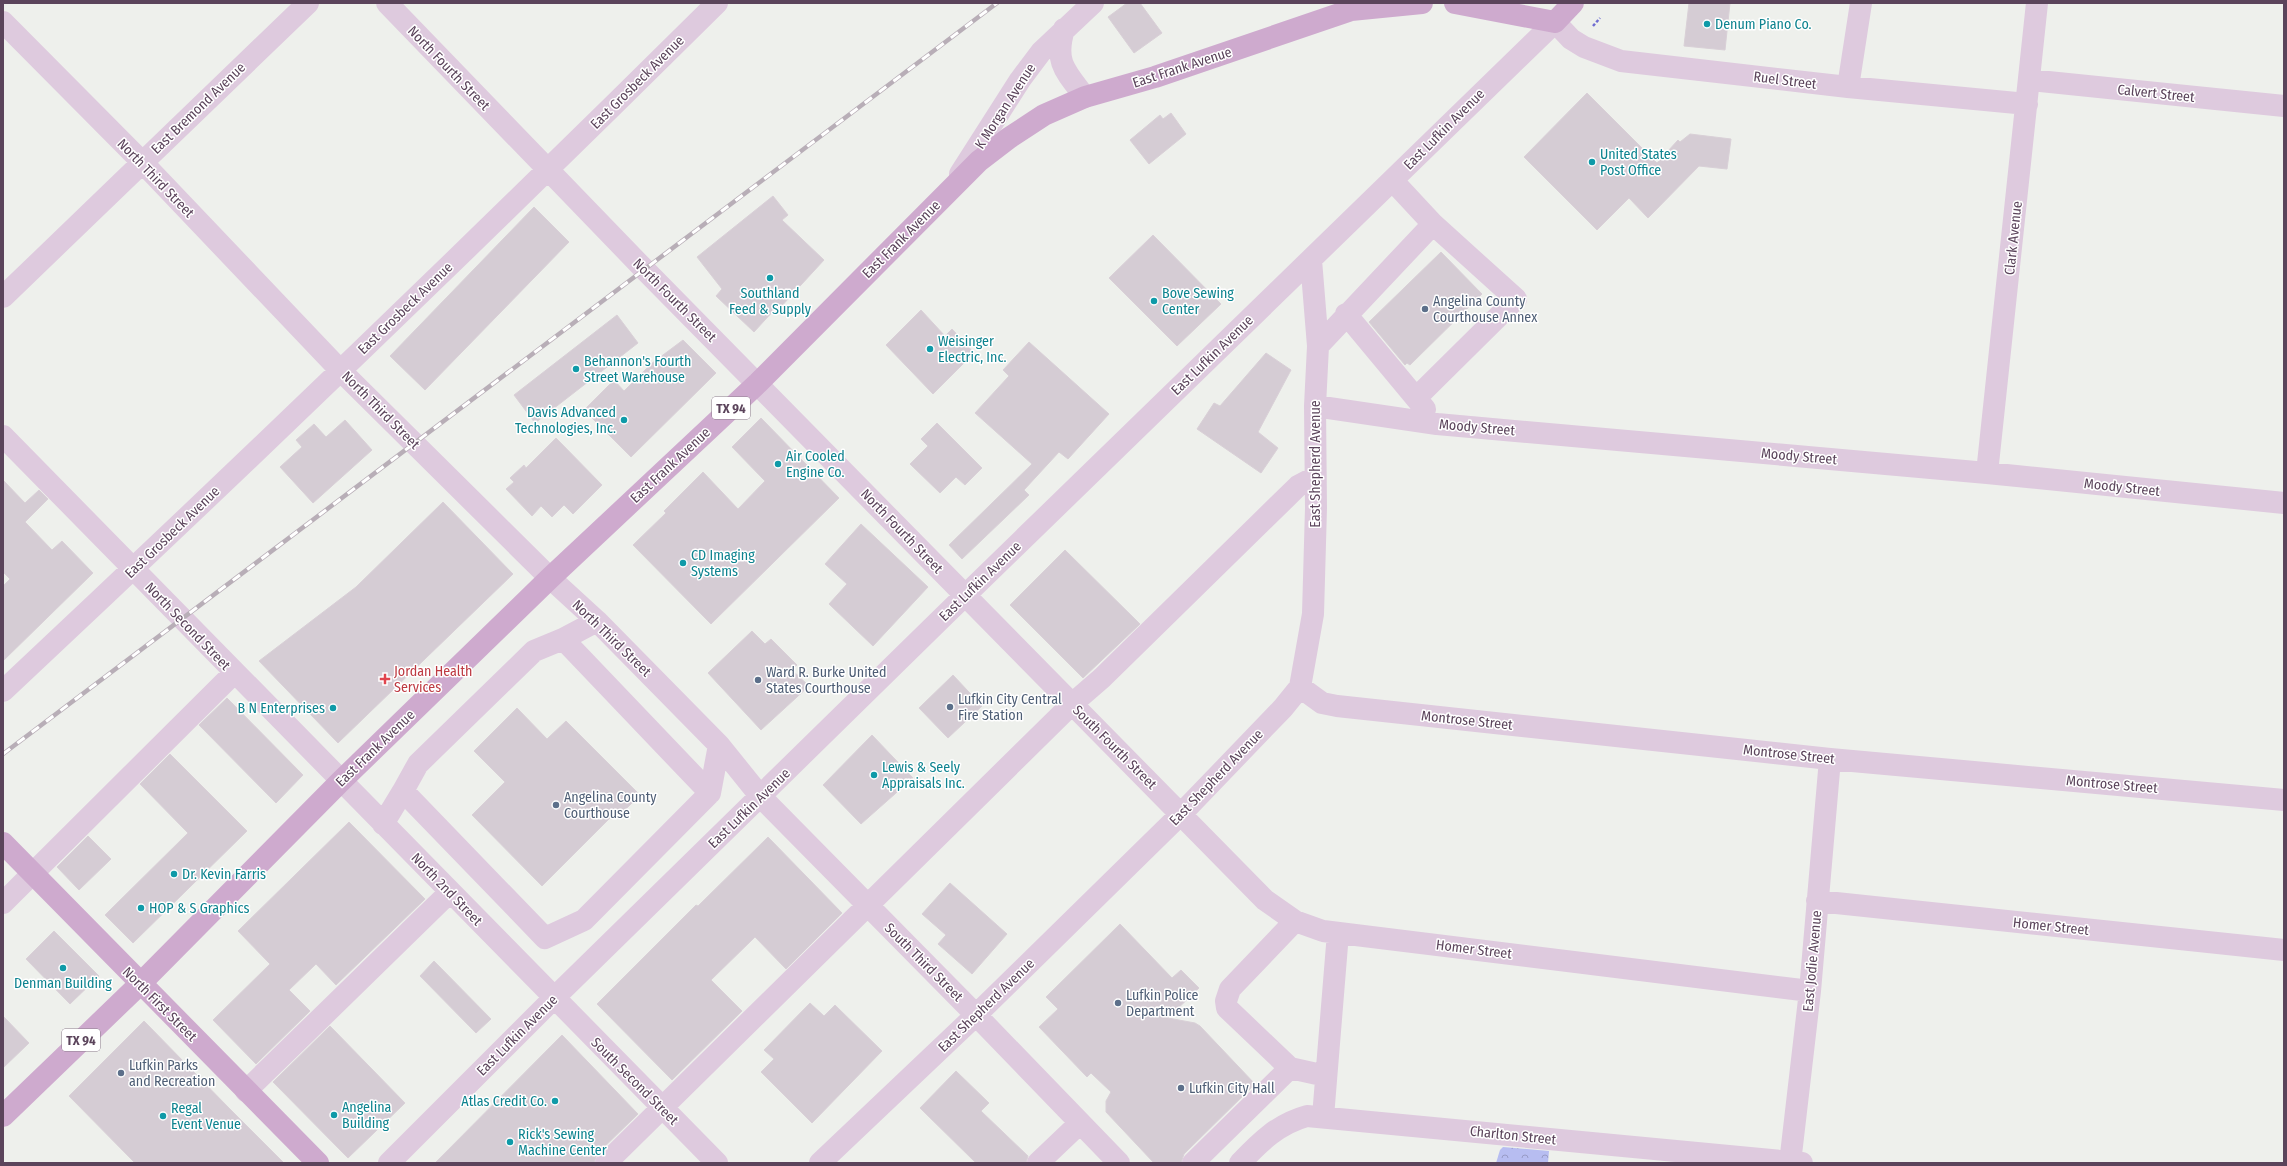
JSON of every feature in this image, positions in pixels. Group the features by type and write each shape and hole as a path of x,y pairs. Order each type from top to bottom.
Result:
{"main road":[{"name":"East Frank Avenue","path":"140,984 341,781 550,578 758,383 979,161 1009,138 1044,116 1084,97 1155,77 1358,6 1422,3"},
{"path":"1455,3 1555,22"},
{"name":"East Lufkin Avenue","path":"1555,22 1574,3"},
{"name":"North First Street","path":"3,843 140,984 318,1163"},
{"name":"TX 94","path":"3,1116 140,984"}],"street":[{"name":"East Bremond Avenue","path":"3,297 308,3"},
{"name":"North Fourth Street","path":"387,3 964,596"},
{"name":"East Grosbeck Avenue","path":"3,691 133,569 548,170 717,3"},
{"name":"K Morgan Avenue","path":"951,188 1020,80 1041,52 1093,3"},
{"path":"1848,87 1861,3"},
{"name":"Clark Avenue","path":"1987,473 2028,104 2037,3"},
{"name":"North Third Street","path":"3,22 142,162 340,370 550,578 597,621 719,745 761,797"},
{"name":"Ruel Street","path":"1555,22 1571,39 1584,47 1621,60 1848,87 2028,104"},
{"name":"East Lufkin Avenue","path":"389,1163 554,998 761,797 964,596 1393,181 1480,93 1555,22"},
{"path":"1064,29 1059,54 1062,64 1084,97"},
{"name":"Calvert Street","path":"2029,80 2284,106"},
{"path":"1393,181 1433,224 1516,299 1416,398"},
{"path":"1318,346 1346,314 1433,224"},
{"name":"East Shepherd Avenue","path":"820,1163 976,1015 1181,814 1283,708 1300,687 1313,614 1316,477 1315,406 1318,346 1311,260"},
{"path":"1346,314 1438,424"},
{"name":"Moody Street","path":"1315,406 1438,424 1987,473 2284,503"},
{"name":"North Second Street","path":"3,436 341,781"},
{"path":"606,1163 867,904 1072,704 1102,678 1298,486 1316,477"},
{"name":"South Fourth Street","path":"964,596 1181,814"},
{"path":"383,824 418,764 534,651 563,639 597,621"},
{"path":"563,639 710,793"},
{"path":"3,902 234,673"},
{"name":"Montrose Street","path":"1300,687 1322,703 1336,706 1830,759 2284,800"},
{"path":"511,954 584,920 710,793 719,745"},
{"name":"East Jodie Avenue","path":"1794,1163 1830,759"},
{"name":"North 2nd Street","path":"341,781 554,998"},
{"path":"403,791 545,938"},
{"name":"South Third Street","path":"761,797 976,1015 1119,1163"},
{"name":"Homer Street","path":"1181,814 1265,900 1295,921 1323,931 1810,991"},
{"path":"246,1091 450,892"},
{"name":"Homer Street","path":"1817,901 2284,950"},
{"path":"1295,921 1230,989 1226,1001 1230,1012 1290,1068 1326,1076"},
{"path":"1323,1118 1338,933"},
{"name":"South Second Street","path":"554,998 717,1163"},
{"path":"1193,1163 1290,1068"},
{"name":"Charlton Street","path":"1240,1163 1273,1131 1292,1120 1307,1116 1794,1163"},
{"path":"1038,1163 1080,1123"}],"path":[{"path":"1593,26 1600,18"}],"green space":[{"path":"1503,1147 1549,1151 1548,1163 1496,1163 1500,1150"}],"building":[{"path":"1127,3 1140,3 1162,33 1134,53 1108,17"},
{"name":"Denum Piano Co.","path":"1689,3 1730,3 1725,50 1684,46"},
{"name":"United States Post Office","path":"1587,93 1657,163 1678,140 1680,142 1690,134 1731,139 1727,169 1699,166 1648,218 1629,198 1597,230 1524,157"},
{"path":"1171,113 1186,134 1149,164 1130,140 1160,115 1163,119"},
{"name":"Southland Feed & Supply","path":"773,196 788,215 782,220 824,260 778,310 776,308 754,332 716,296 722,289 697,257"},
{"path":"534,207 569,242 425,390 390,356"},
{"path":"1153,235 1221,304 1177,346 1109,278"},
{"name":"Angelina County Courthouse Annex","path":"1441,252 1482,294 1410,365 1407,363 1405,365 1369,322"},
{"name":"Weisinger Electric, Inc.","path":"921,310 945,336 952,329 974,353 933,394 886,345"},
{"name":"Behannon's Fourth Street Warehouse","path":"617,315 638,343 535,423 514,395"},
{"path":"683,340 716,373 631,457 584,410 614,380 624,391 651,364"},
{"path":"1029,342 1109,414 1068,459 1059,452 1024,490 1029,495 962,559 949,545 1032,464 975,413 1009,376 1003,370"},
{"path":"1266,353 1291,370 1258,432 1278,448 1261,473 1197,429 1214,403 1220,406"},
{"path":"761,418 839,498 711,624 633,545 666,513 664,511 703,472 738,509 765,481 732,447"},
{"path":"345,420 372,450 313,503 280,467 302,447 296,440 314,424 326,437"},
{"path":"937,423 982,468 965,485 956,477 940,493 910,464 928,446 921,439"},
{"path":"556,438 602,485 573,514 564,505 552,517 541,506 532,516 506,489 514,482 510,478 524,465 526,468"},
{"path":"3,480 25,503 39,490 48,499 25,522 52,550 62,541 93,573 3,661 3,586 10,579 3,572"},
{"path":"443,502 513,574 338,743 259,661 356,587"},
{"path":"861,524 928,587 873,646 829,604 847,584 825,564"},
{"path":"1065,550 1140,624 1083,678 1010,605"},
{"name":"Ward R. Burke United States Courthouse","path":"752,631 765,644 771,639 797,665 792,670 809,686 761,730 708,673"},
{"name":"Lufkin City Central Fire Station","path":"953,675 982,706 948,738 919,708"},
{"path":"227,698 303,775 276,803 199,725"},
{"name":"Angelina County Courthouse","path":"517,708 547,739 566,721 640,795 617,818 613,815 542,886 472,815 505,782 474,751"},
{"path":"872,735 913,778 861,824 823,785"},
{"path":"170,754 247,831 133,943 105,915 188,833 140,784"},
{"path":"349,822 425,899 336,985 316,964 289,990 310,1011 256,1064 213,1020 270,964 238,931"},
{"path":"88,836 111,859 79,890 57,867"},
{"path":"768,837 842,913 786,969 755,937 711,980 742,1011 672,1080 597,1004 696,905 698,906"},
{"path":"950,883 1007,934 972,974 938,944 946,935 922,914"},
{"path":"1120,924 1172,978 1181,970 1199,988 1168,1018 1195,1023 1200,1026 1255,1084 1184,1154 1181,1163 1154,1163 1106,1112 1106,1101 1111,1092 1091,1073 1087,1077 1039,1027 1058,1009 1046,997"},
{"name":"Denman Building","path":"54,931 99,976 70,1004 26,959"},
{"path":"434,961 491,1019 476,1033 420,976"},
{"path":"810,1003 824,1016 835,1005 882,1051 812,1123 761,1072 774,1059 764,1050"},
{"path":"3,1016 29,1043 3,1068"},
{"path":"144,1021 284,1163 135,1163 69,1096"},
{"path":"330,1026 405,1103 348,1158 273,1082"},
{"path":"562,1035 638,1114 597,1154 594,1163 435,1163"},
{"path":"956,1071 989,1103 981,1111 1028,1156 1026,1163 976,1163 920,1108"}],"railway":[{"path":"3,754 997,3"}],"place":[{"name":"Denum Piano Co.","path":"1707,24"},
{"name":"United States Post Office","path":"1592,162"},
{"name":"Southland Feed & Supply","path":"770,278"},
{"name":"Bove Sewing Center","path":"1154,301"},
{"name":"Angelina County Courthouse Annex","path":"1425,309"},
{"name":"Weisinger Electric, Inc.","path":"930,349"},
{"name":"Behannon's Fourth Street Warehouse","path":"576,369"},
{"name":"Davis Advanced Technologies, Inc.","path":"624,420"},
{"name":"Air Cooled Engine Co.","path":"778,464"},
{"name":"CD Imaging Systems","path":"683,563"},
{"name":"Jordan Health Services","path":"385,679"},
{"name":"Ward R. Burke United States Courthouse","path":"758,680"},
{"name":"Lufkin City Central Fire Station","path":"950,707"},
{"name":"B N Enterprises","path":"333,708"},
{"name":"Lewis & Seely Appraisals Inc.","path":"874,775"},
{"name":"Angelina County Courthouse","path":"556,805"},
{"name":"Dr. Kevin Farris","path":"174,874"},
{"name":"HOP & S Graphics","path":"141,908"},
{"name":"Denman Building","path":"63,968"},
{"name":"Lufkin Police Department","path":"1118,1003"},
{"name":"Lufkin Parks and Recreation","path":"121,1073"},
{"name":"Lufkin City Hall","path":"1181,1088"},
{"name":"Atlas Credit Co.","path":"555,1101"},
{"name":"Angelina Building","path":"334,1115"},
{"name":"Regal Event Venue","path":"163,1116"},
{"name":"Rick's Sewing Machine Center","path":"510,1142"}]}
